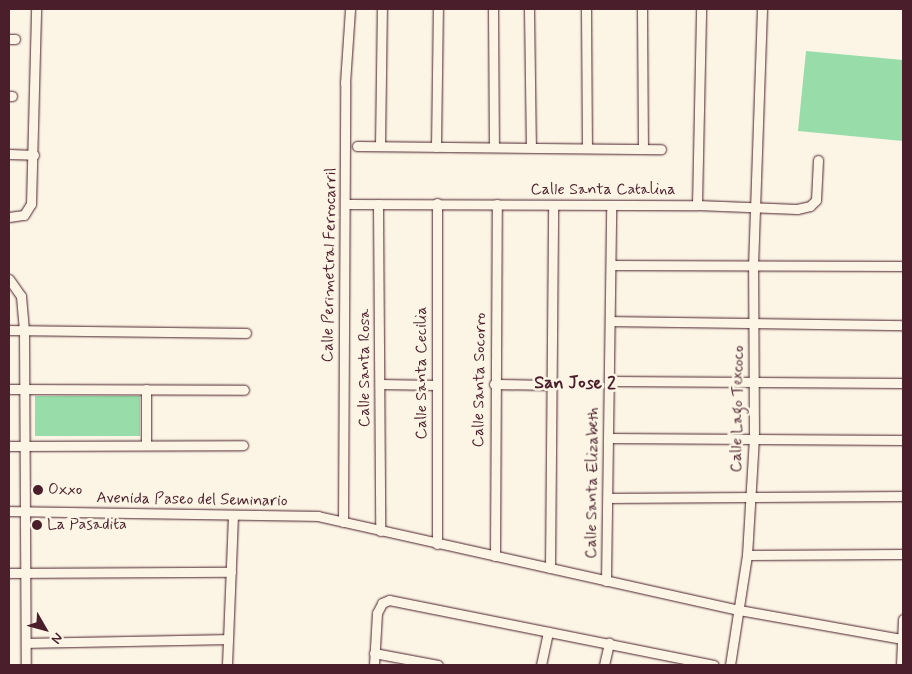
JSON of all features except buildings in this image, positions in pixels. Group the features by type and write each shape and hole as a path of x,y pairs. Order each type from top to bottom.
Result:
{"street":[{"path":"9,218 24,215 30,208 34,155 36,9"},
{"name":"Calle Perimetral Ferrocarril","path":"343,522 347,204 345,83 350,9"},
{"path":"380,146 382,9"},
{"path":"436,147 438,9"},
{"path":"493,9 494,147"},
{"path":"529,9 531,148"},
{"path":"586,9 588,148"},
{"path":"642,9 643,148"},
{"path":"697,205 701,9"},
{"name":"Calle Lago Texcoco","path":"730,665 746,555 754,437 753,267 762,9"},
{"path":"357,146 661,149"},
{"path":"9,154 34,155"},
{"name":"Calle Santa Catalina","path":"347,204 697,205 797,209 813,204 818,195 818,160"},
{"name":"Calle Santa Cecilia","path":"437,203 437,544"},
{"name":"Calle Santa Rosa","path":"378,204 380,531"},
{"name":"Calle Santa Socorro","path":"495,556 494,384 497,204"},
{"path":"550,568 553,205"},
{"name":"Calle Santa Elizabeth","path":"606,580 612,206"},
{"path":"611,265 753,267 903,266"},
{"path":"9,279 21,296 24,330 26,665"},
{"path":"610,322 754,325 903,325"},
{"path":"9,330 246,333"},
{"path":"610,381 754,380 903,383"},
{"path":"380,384 438,385"},
{"path":"494,384 551,385"},
{"path":"9,389 244,390"},
{"path":"146,389 146,445"},
{"path":"608,438 754,437 903,440"},
{"path":"9,446 243,445"},
{"path":"608,498 903,496"},
{"name":"Avenida Paseo del Seminario","path":"9,511 318,516 739,610 902,639"},
{"path":"227,665 232,515"},
{"path":"746,555 903,554"},
{"path":"9,573 231,572"},
{"path":"374,665 379,607 395,600 714,665"},
{"path":"901,665 903,619"},
{"path":"541,665 548,632"},
{"path":"26,643 228,639"},
{"path":"604,665 609,643"},
{"path":"374,654 438,665"},
{"path":"669,665 671,656"}],"green space":[{"path":"806,51 903,60 903,141 798,131"},
{"path":"35,396 140,396 140,436 35,436"}],"place":[{"name":"Oxxo","path":"38,490"},
{"name":"La Pasadita","path":"37,525"}],"district":[{"name":"San Jose 2","path":"575,383"}]}
